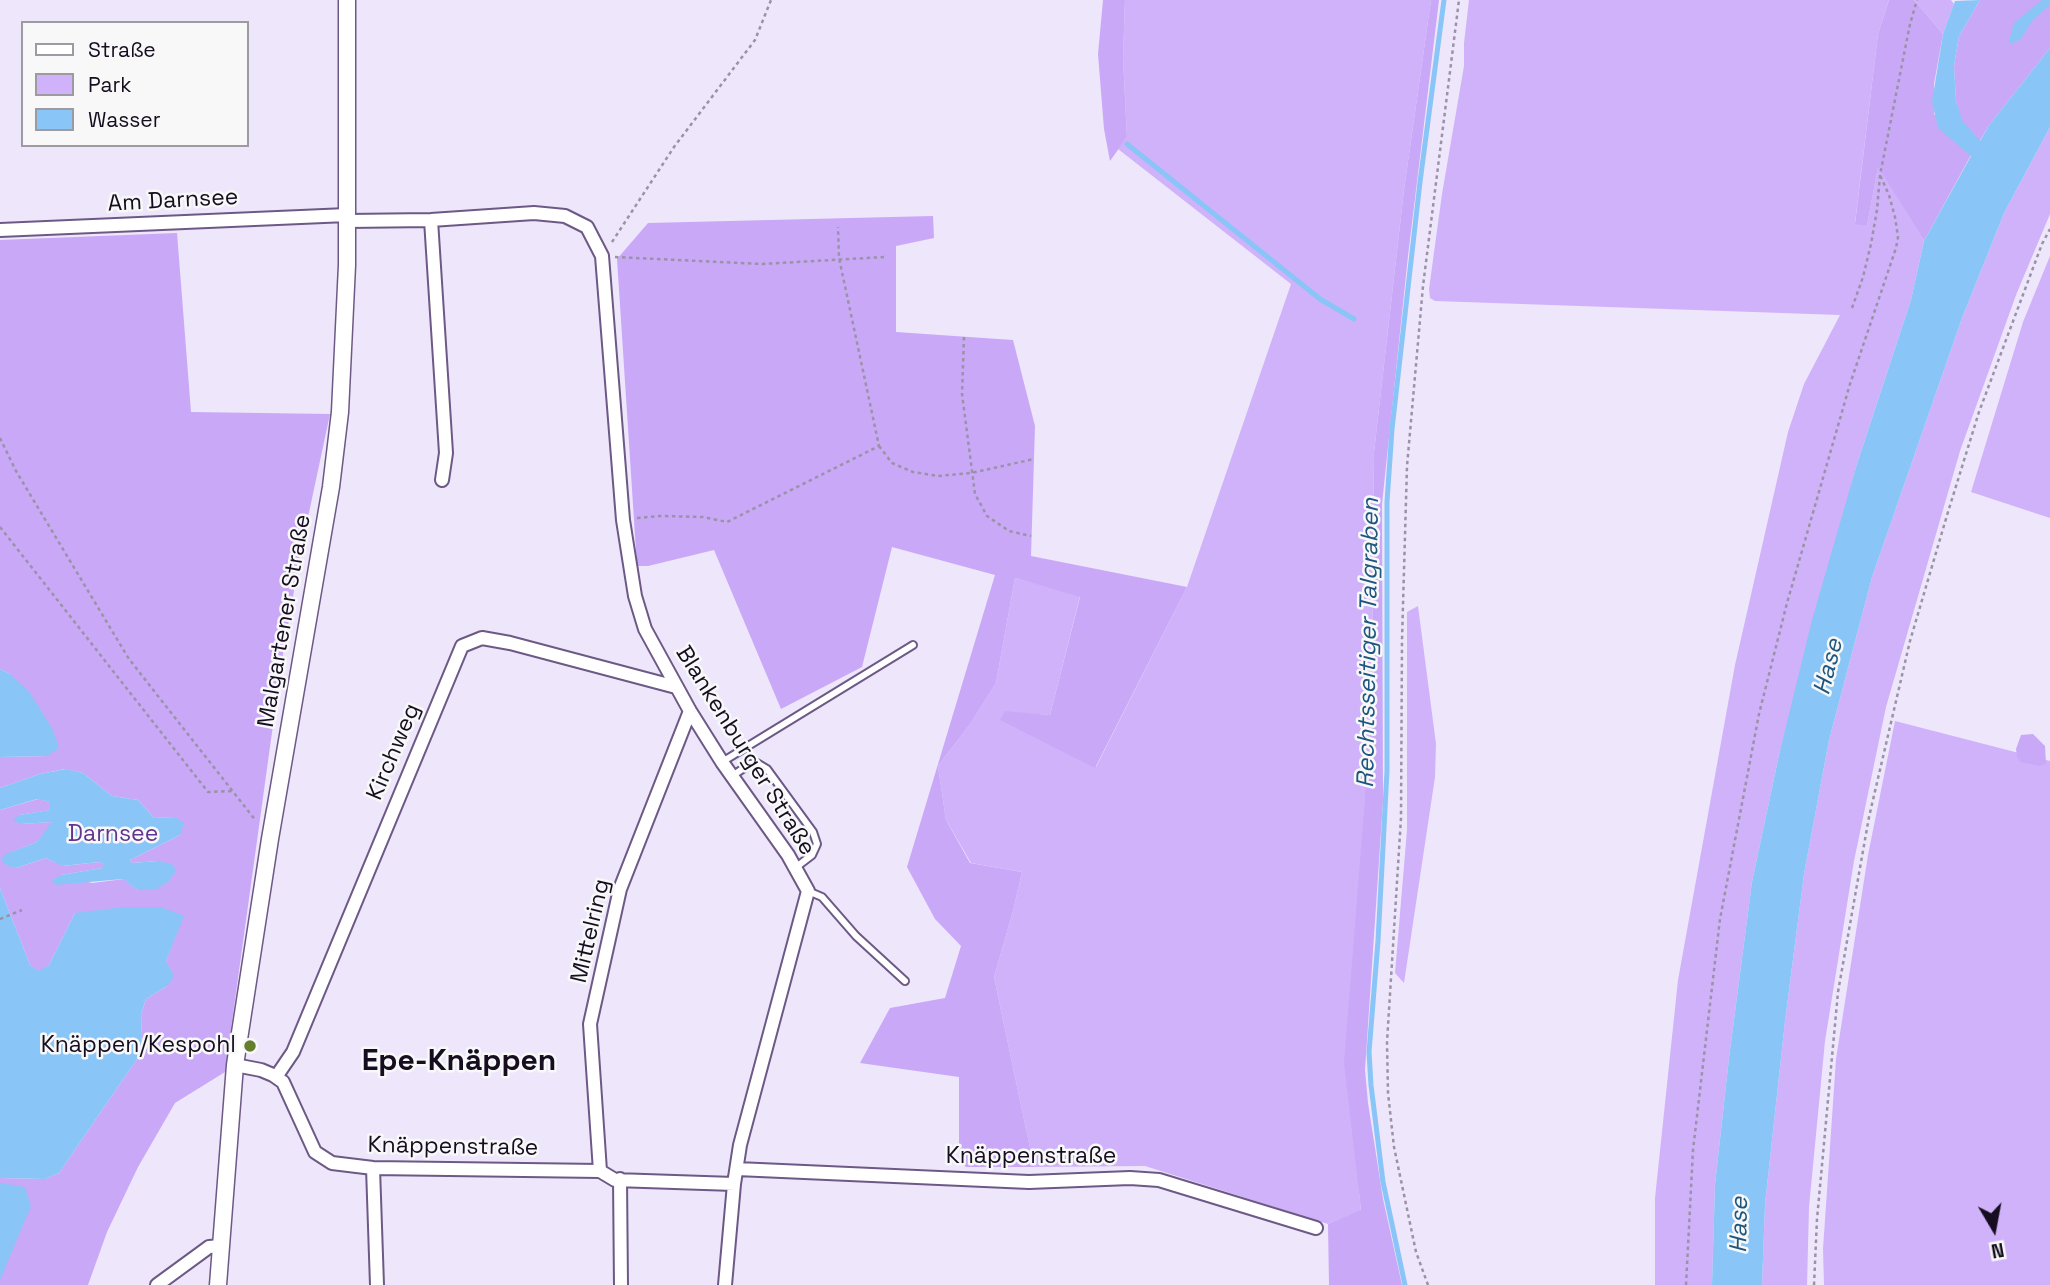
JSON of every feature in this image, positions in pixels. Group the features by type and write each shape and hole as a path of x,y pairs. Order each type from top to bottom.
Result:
{"street":[{"name":"Malgartener Straße","path":"218,1285 235,1065 270,839 331,487 340,412 347,265 347,0"},
{"name":"Blankenburger Straße","path":"347,218 431,220 534,213 565,216 587,227 602,256 623,520 635,596 645,629 690,711 808,891 740,1146 725,1285"},
{"name":"Am Darnsee","path":"0,230 347,218"},
{"path":"431,220 446,453 442,480"},
{"name":"Kirchweg","path":"276,1077 293,1052 462,646 482,638 510,643 676,687"},
{"name":"Mittelring","path":"600,1171 590,1024 620,889 690,711"},
{"path":"235,1065 261,1070 276,1077"},
{"name":"Knäppenstraße","path":"276,1077 283,1082 315,1152 332,1163 373,1168 600,1171 615,1180 734,1184"},
{"path":"373,1168 377,1285"},
{"name":"Knäppenstraße","path":"737,1169 1029,1182 1130,1178 1159,1180 1316,1228"},
{"path":"620,1179 621,1285"},
{"path":"157,1285 209,1247 221,1246"}],"lane":[{"path":"722,762 913,645"},
{"path":"732,776 750,764 757,763 767,769 813,832 817,844 812,855 795,868"},
{"path":"808,891 822,898 856,936 905,981"}],"path":[{"path":"602,256 674,147 755,40 771,0"},
{"path":"1427,1285 1416,1252 1394,1147 1388,1093 1387,1042 1401,818 1402,640 1408,466 1423,286 1459,0"},
{"path":"1852,308 1871,244 1880,175 1917,0"},
{"path":"1686,1285 1693,1150 1720,919 1759,713 1803,543 1850,384 1896,248 1898,237 1895,217 1880,175"},
{"path":"838,227 839,258 879,446 892,463 914,472 938,476 1034,459"},
{"path":"1814,1285 1816,1219 1838,992 1869,817 1910,641 1948,512 1979,412 2050,229"},
{"path":"602,256 762,264 884,257"},
{"path":"964,337 962,394 975,494 988,516 1009,531 1031,536"},
{"path":"0,438 16,471 129,659 270,839"},
{"path":"623,520 692,516 727,522 879,446"},
{"path":"0,527 208,792 232,791"},
{"path":"0,919 22,910"}],"green space":[{"path":"1125,0 1431,0 1404,190 1374,452 1372,709 1359,1191 1361,1211 1328,1224 1145,1166 1034,1167 994,977 1022,872 971,863 946,820 938,766 971,723 996,683 1015,578 1080,596 1050,715 1005,712 1096,767 1187,587 1291,284 1118,149 1127,137 1123,58"},
{"path":"1469,0 1889,0 1878,34 1855,223 1867,226 1878,166 1924,241 1911,300 1857,464 1779,755 1752,882 1715,1185 1712,1285 1655,1285 1655,1198 1678,980 1735,665 1788,432 1804,384 1840,315 1435,301 1430,298 1442,194 1464,66"},
{"path":"1914,0 1951,0 1954,4 1943,34"},
{"path":"2050,127 2050,214 2016,295 1960,451 1886,707 1854,861 1825,1041 1809,1207 1807,1285 1762,1285 1765,1204 1785,1021 1804,874 1829,740 1872,577 1962,318 2004,213"},
{"path":"2050,256 2050,518 1971,492 2023,322"},
{"path":"1418,606 1436,744 1435,777 1404,983 1395,973 1407,830 1407,612"},
{"path":"1895,721 2050,761 2050,1285 1824,1285 1823,1249 1836,1059 1868,855"}],"shaded area":[{"path":"1103,0 1125,0 1123,58 1127,137 1110,161 1104,129 1098,54"},
{"path":"1431,0 1439,0 1382,504 1383,801 1365,1070 1383,1199 1402,1285 1329,1285 1328,1224 1361,1210 1344,1063 1372,709 1374,452 1404,190"},
{"path":"1889,0 1914,0 1943,34 1934,84 1934,114 1971,155 1924,241 1878,167 1867,226 1855,224 1878,34"},
{"path":"1980,0 2050,0 2050,48 1979,142 1961,120 1956,101 1954,66 1959,36"},
{"path":"933,216 934,238 896,246 896,332 1013,340 1035,426 1031,556 1187,587 1095,768 1000,720 1005,711 1050,715 1080,597 1015,578 996,683 971,723 938,766 946,820 970,863 1022,872 994,977 1034,1167 966,1167 959,1160 959,1077 860,1063 890,1008 945,998 961,946 935,919 907,867 995,575 892,547 862,667 781,709 714,550 648,566 637,566 617,259 648,223"},
{"path":"177,233 191,412 330,414 301,550 282,660 225,1072 175,1103 138,1167 107,1232 88,1285 0,1285 0,1178 45,1179 59,1173 137,1059 142,1037 141,1014 146,999 167,986 166,961 183,916 75,913 49,965 38,972 30,965 0,888 0,810 38,799 50,802 51,810 19,815 21,824 52,822 37,842 7,854 16,868 46,858 63,866 99,862 105,864 102,868 61,875 92,883 124,879 137,890 158,861 132,863 130,860 180,835 175,817 154,818 138,800 112,796 83,773 65,769 40,774 0,788 0,757 47,756 10,674 0,669 0,240"},
{"path":"2033,734 2045,746 2046,764 2040,766 2021,762 2017,757 2016,749 2021,735"}],"water":[{"name":"Hase","path":"1980,0 1959,36 1954,66 1956,101 1962,120 1980,141 1990,124 2050,48 2050,127 2004,213 1962,318 1872,577 1829,740 1804,874 1785,1021 1765,1204 1762,1285 1712,1285 1715,1185 1752,882 1812,620 1857,464 1911,300 1924,241 1971,156 1938,128 1932,102 1943,34 1955,1"},
{"path":"2042,0 2050,0 2050,5 2032,21 2020,40 2011,44 2009,41 2014,23"},
{"path":"0,669 10,674 30,693 52,728 59,748 47,756 0,757"},
{"path":"66,769 83,773 112,796 138,800 154,818 175,817 184,823 180,835 130,860 132,863 158,861 172,864 176,871 168,882 155,890 137,890 123,879 56,885 52,880 61,875 102,868 104,864 99,862 62,866 46,858 16,868 1,860 6,854 37,842 52,822 21,824 13,820 19,815 50,810 50,802 37,799 0,810 0,788 40,774"},
{"name":"Darnsee","path":"0,888 30,965 38,971 49,965 75,913 123,907 161,907 184,916 166,961 174,976 167,986 146,999 141,1014 142,1037 137,1059 59,1173 45,1179 0,1178"},
{"path":"0,1183 25,1187 31,1206 0,1280"}],"waterway":[{"name":"Rechtsseitiger Talgraben","path":"1405,1285 1383,1182 1369,1052 1387,771 1387,502 1392,429 1444,0"},
{"path":"1127,144 1320,299 1354,319"}],"place":[{"name":"Knäppen/Kespohl","path":"250,1046"}],"district":[{"name":"Epe-Knäppen","path":"459,1062"}]}
